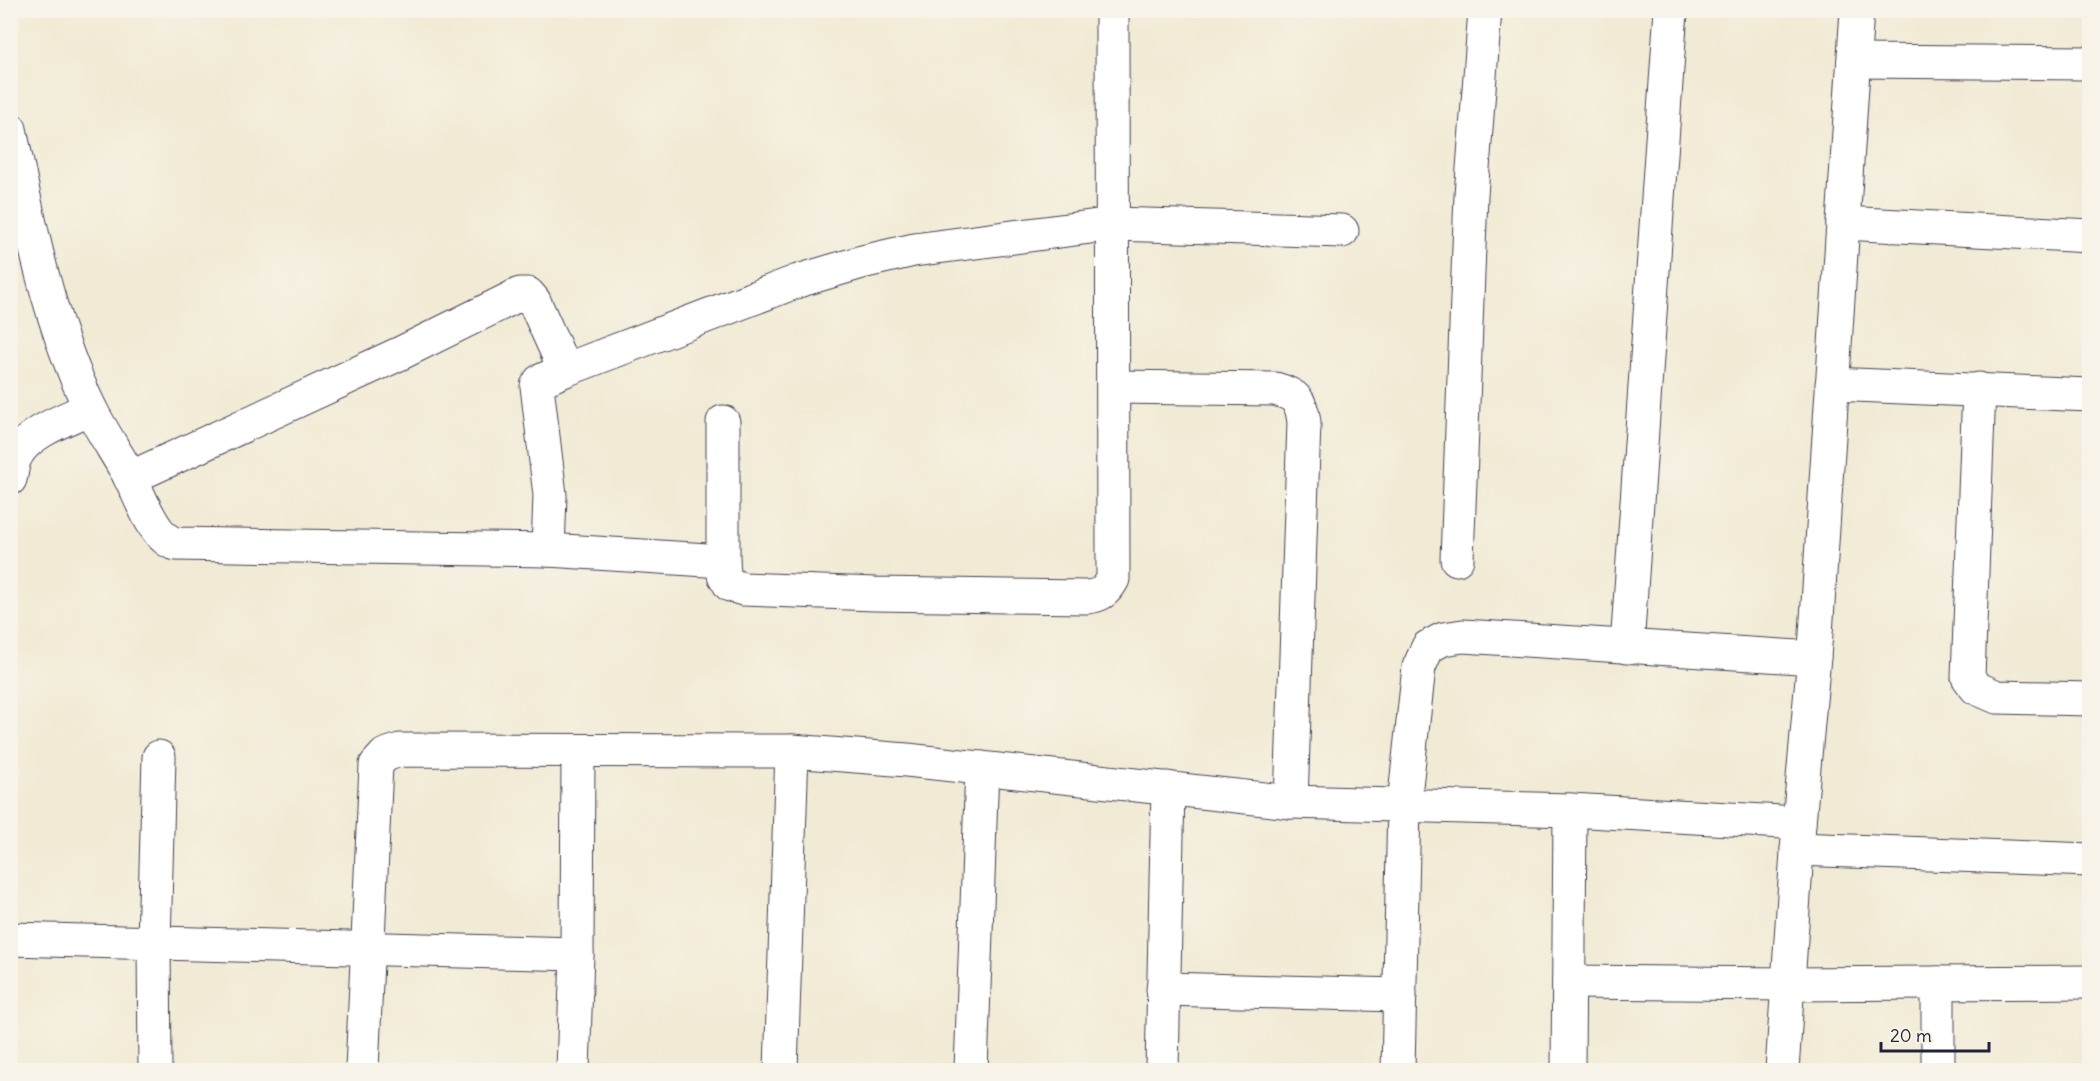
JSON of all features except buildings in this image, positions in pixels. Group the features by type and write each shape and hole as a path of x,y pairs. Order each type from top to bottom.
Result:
{"street":[{"path":"723,422 723,561 724,575 730,585 743,589 875,594 1097,596 1107,590 1113,579 1112,10"},
{"path":"1457,559 1471,195 1485,10"},
{"path":"1628,646 1671,10"},
{"path":"1782,1071 1798,836 1814,658 1857,10"},
{"path":"1854,61 2090,63"},
{"path":"10,129 23,195 57,326 90,408 157,530 169,542 176,544 548,550 723,561"},
{"path":"1843,223 2090,236"},
{"path":"548,550 550,495 548,463 537,386 540,381 565,370 798,281 862,262 914,250 1113,224 1341,231"},
{"path":"130,478 401,353 520,294 528,294 534,301 565,370"},
{"path":"1832,384 2090,395"},
{"path":"1114,387 1275,389 1291,393 1302,405 1305,422 1291,802"},
{"path":"1979,389 1968,677 1976,688 1997,697 2090,699"},
{"path":"10,479 15,456 32,438 54,424 90,408"},
{"path":"1398,1071 1404,805 1419,667 1428,647 1443,639 1462,636 1814,658"},
{"path":"362,1071 376,765 385,755 400,750 792,752 982,768 1291,802 1570,810 1798,836 2090,860"},
{"path":"573,1071 577,954 578,751"},
{"path":"781,1071 792,752"},
{"path":"155,1071 154,942 159,757"},
{"path":"972,1071 982,768"},
{"path":"1162,1071 1168,788"},
{"path":"1568,1071 1570,810"},
{"path":"10,939 577,954"},
{"path":"1569,982 1787,984 2090,982"},
{"path":"1938,983 1938,1071"},
{"path":"1163,989 1400,995"}]}
